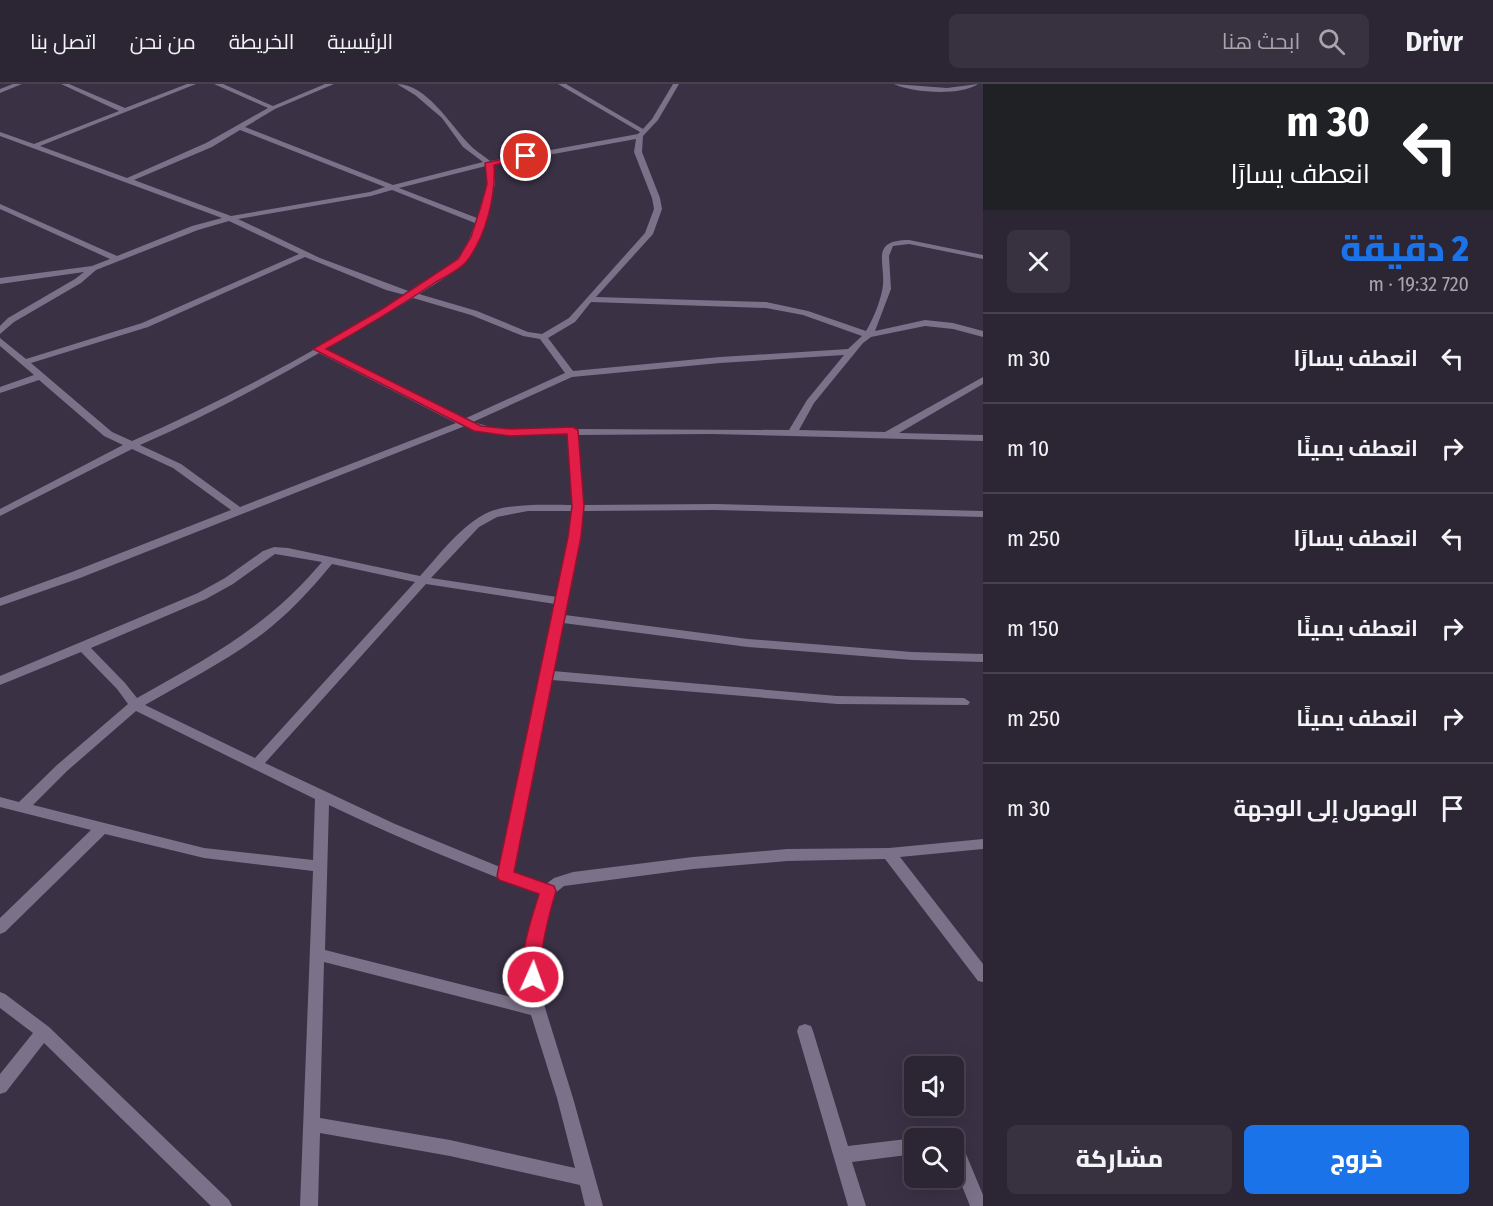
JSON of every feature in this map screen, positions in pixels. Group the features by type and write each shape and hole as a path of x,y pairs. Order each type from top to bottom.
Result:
{"street":[{"path":"0,89 8,84"},
{"path":"0,89 19,84"},
{"path":"64,84 126,111"},
{"path":"35,146 193,84"},
{"path":"217,84 273,108"},
{"path":"129,180 209,145 273,108 331,84"},
{"path":"0,513 129,446 221,404 386,311 462,261 470,249 491,184 489,163 466,145 444,117 417,94 400,84"},
{"path":"561,84 642,134"},
{"path":"543,337 572,320 589,299 640,247 649,234 656,218 656,198 638,152 642,134 655,120 676,84"},
{"path":"897,84 952,89 970,87 975,84"},
{"path":"240,128 480,222"},
{"path":"0,134 230,218 306,254 411,294 474,313 518,331 543,337 570,374"},
{"path":"0,332 10,320 78,280 93,268 195,228 230,218 356,197 489,163 642,134"},
{"path":"0,206 116,258"},
{"path":"869,335 886,293 885,253 892,244 901,241 983,257"},
{"path":"26,362 145,325 306,254"},
{"path":"0,281 93,268"},
{"path":"589,299 766,305 805,313 869,335"},
{"path":"793,432 810,402 860,341 869,335 925,323 952,326 983,334"},
{"path":"0,341 91,421 129,446 177,466 239,511"},
{"path":"318,349 478,429 510,433 573,430 793,432 983,438"},
{"path":"0,602 76,576 464,423 570,374 720,360 851,352"},
{"path":"0,390 41,376"},
{"path":"887,436 983,380"},
{"path":"505,876 574,537 578,506 573,430"},
{"path":"255,765 461,538 485,518 514,509 578,506 983,514"},
{"path":"0,681 216,589 274,550 288,550 423,580 561,601"},
{"path":"22,807 62,768 135,705 228,651 257,631 303,591 329,560"},
{"path":"557,618 748,643 912,656 983,658"},
{"path":"83,647 121,686 135,705 255,765 422,843 548,891"},
{"path":"546,675 837,700 964,702"},
{"path":"309,1206 322,797"},
{"path":"0,802 204,853 319,866"},
{"path":"0,928 103,827"},
{"path":"594,1206 534,998 533,956 538,925 548,891 559,882 573,878 693,863 797,854 889,853 983,844"},
{"path":"889,853 983,976"},
{"path":"316,954 538,1010"},
{"path":"0,999 43,1032 224,1206"},
{"path":"805,1031 857,1206"},
{"path":"0,1087 43,1032"},
{"path":"311,1124 372,1132 473,1152 588,1179"},
{"path":"842,1155 904,1147"},
{"path":"964,1169 980,1206"}],"route":[{"path":"526,156 489,163 492,174 485,206 476,237 462,261 386,311 318,349 478,429 510,433 573,430 578,506 574,537 551,646 536,733 505,876 548,891 538,925 533,956 533,977"}]}
